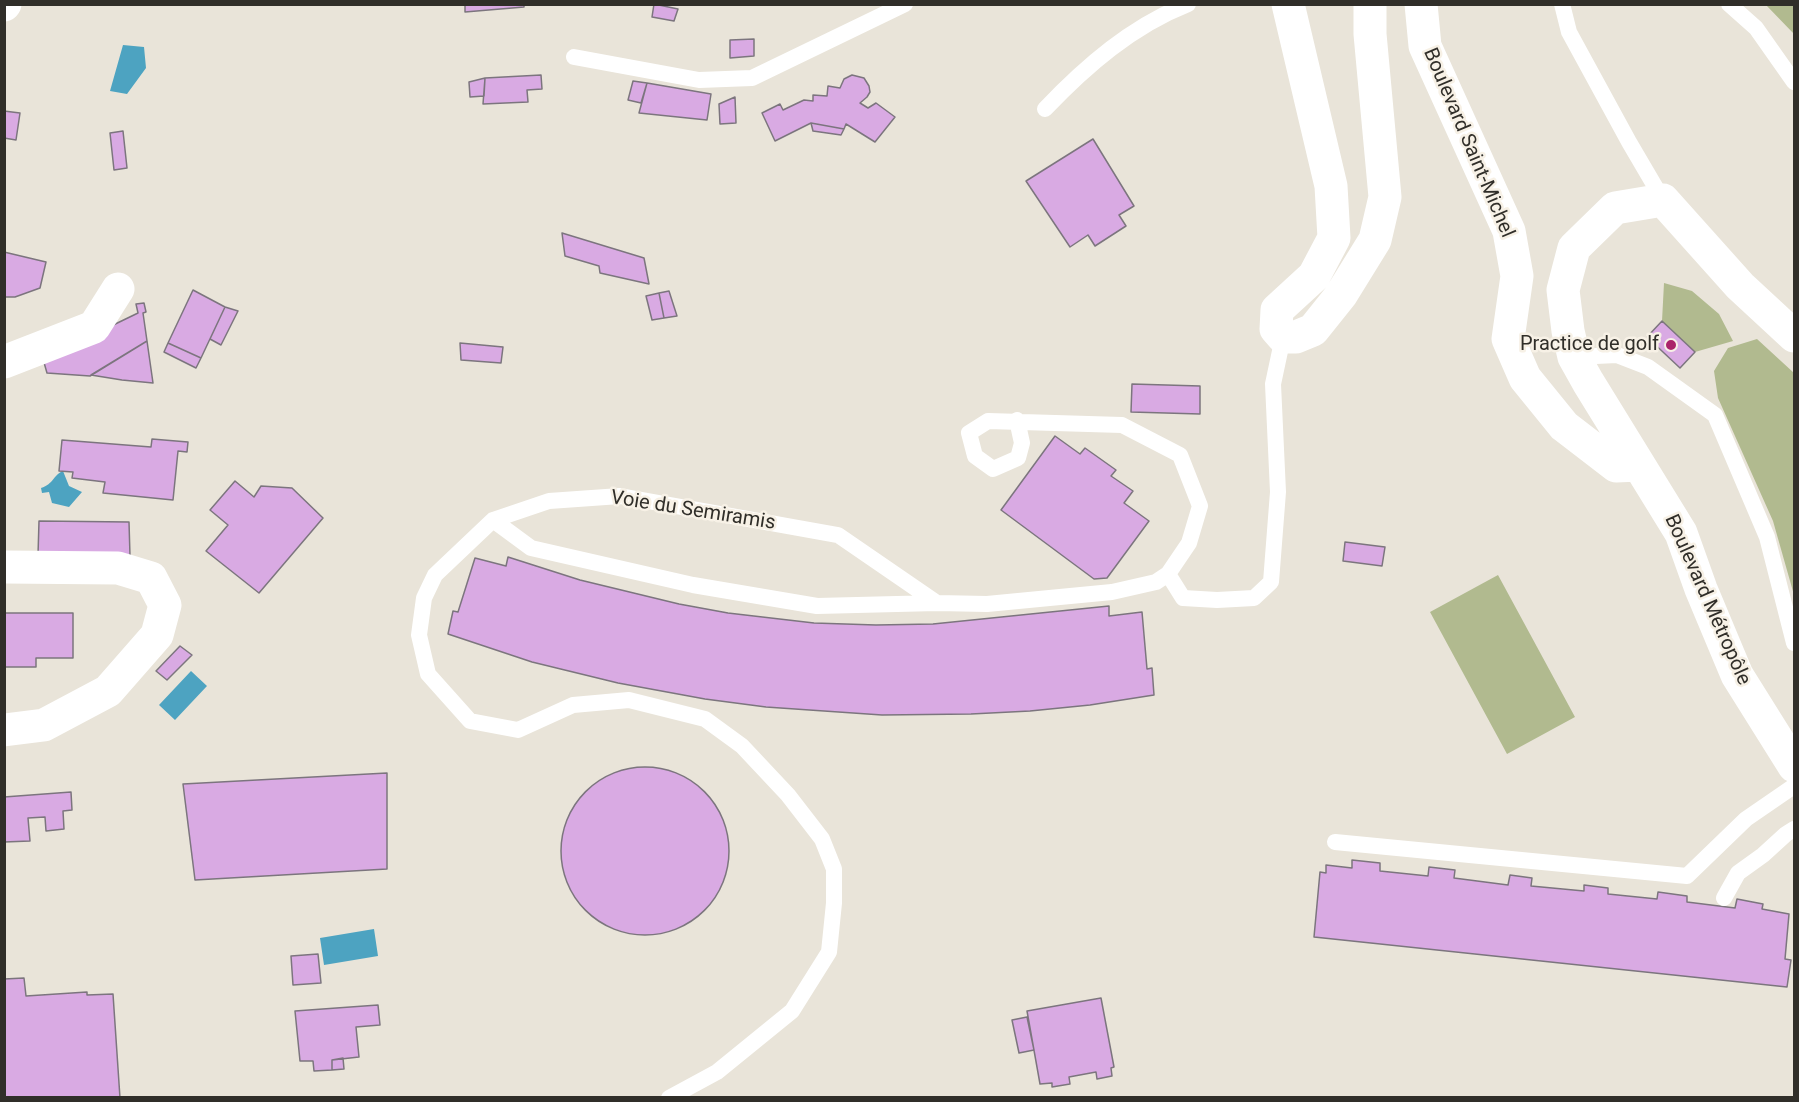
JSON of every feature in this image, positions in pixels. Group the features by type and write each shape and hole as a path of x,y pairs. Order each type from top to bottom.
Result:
{"street":[{"path":"1288,4 1331,186 1334,238 1314,276 1277,310 1276,329 1283,337 1296,336 1313,330 1341,295 1375,240 1385,197 1370,34 1370,4"},
{"name":"Boulevard Saint-Michel","path":"1421,4 1425,46 1509,231 1517,276 1508,339 1525,378 1564,426 1616,466 1639,465"},
{"path":"1663,200 1740,286 1794,336"},
{"name":"Boulevard Métropôle","path":"1663,200 1615,208 1574,248 1563,290 1574,357 1681,533 1701,589 1737,675 1794,766"},
{"path":"4,362 94,327 118,289"},
{"path":"4,567 118,568 151,578 165,605 157,635 108,691 44,725 4,730"}],"lane":[{"path":"574,57 699,80 752,78 904,4"},
{"path":"1045,109 1076,77 1133,32 1170,11 1188,4"},
{"path":"1562,4 1569,32 1663,200"},
{"path":"1730,4 1756,28 1794,82"},
{"path":"1168,574 1183,598 1217,600 1254,598 1271,582 1278,492 1273,384 1283,337"},
{"path":"1574,357 1617,355 1648,367 1715,415 1767,537 1794,644"},
{"path":"492,520 531,548 693,585 817,606 987,604 1112,592 1155,582 1168,574 1189,543 1200,506 1180,455 1122,425 1017,420"},
{"name":"Voie du Semiramis","path":"669,1098 717,1072 792,1011 829,952 834,903 834,869 822,839 788,795 742,746 705,719 629,700 573,705 519,730 470,721 428,674 419,635 424,598 435,575 492,520 549,501 620,496 838,535 937,603"},
{"path":"1335,842 1687,876 1746,819 1794,786"},
{"path":"1724,898 1738,873 1794,829"}],"green space":[{"path":"1766,5 1794,5 1794,34"},
{"path":"1664,283 1692,291 1719,314 1733,341 1695,352 1662,321"},
{"path":"1757,339 1794,373 1794,595 1773,521 1718,398 1714,371 1728,348"},
{"path":"1498,575 1575,717 1507,754 1430,612"}],"water":[{"path":"123,45 144,47 146,68 127,94 110,91"},
{"path":"63,471 69,486 82,492 69,507 52,503 49,492 42,493 41,488"},
{"path":"191,671 207,686 175,720 159,705"},
{"path":"646,781 677,791 689,803 697,818 701,833 700,849 685,876 672,885 654,889 636,886 621,875 636,857 656,853 660,846 659,834 648,828 641,829 632,837 619,832 603,822 590,806 602,795 615,788"},
{"path":"374,929 378,956 324,965 320,938"}],"building":[{"path":"465,4 524,4 524,7 465,12"},
{"path":"654,4 678,9 674,21 652,17"},
{"path":"754,39 754,56 730,58 730,40"},
{"path":"541,75 542,89 527,90 528,102 483,104 485,78"},
{"path":"852,75 864,78 869,86 870,92 860,103 868,108 876,103 895,117 875,142 846,124 844,129 811,123 775,141 762,113 780,104 783,110 804,100 813,101 813,95 827,96 828,86 840,88 844,79"},
{"path":"485,78 484,96 470,97 469,82"},
{"path":"633,81 647,83 641,103 628,100"},
{"path":"647,83 711,94 707,120 639,113"},
{"path":"735,97 736,123 720,124 719,104"},
{"path":"4,111 20,113 16,140 4,138"},
{"path":"811,123 844,129 841,135 813,131"},
{"path":"123,131 127,168 114,170 110,133"},
{"path":"1093,139 1134,206 1119,215 1126,226 1095,246 1088,235 1070,247 1026,181"},
{"path":"562,233 644,258 649,284 600,273 599,266 565,256"},
{"path":"4,252 46,262 40,288 15,297 4,297"},
{"path":"193,290 225,307 201,358 168,343"},
{"path":"669,291 677,316 664,318 659,293"},
{"path":"659,293 664,318 652,320 646,296"},
{"path":"144,303 147,341 90,376 47,373 43,359 138,313 136,304"},
{"path":"225,307 238,311 221,345 210,339"},
{"name":"Practice de golf","path":"1662,321 1695,352 1680,368 1647,337"},
{"path":"147,341 153,383 91,375"},
{"path":"168,343 201,358 196,368 164,352"},
{"path":"460,343 503,347 501,363 461,360"},
{"path":"1132,384 1200,386 1200,414 1131,412"},
{"path":"1055,436 1080,454 1085,448 1116,470 1111,476 1133,491 1124,503 1149,521 1107,578 1094,579 1001,510"},
{"path":"152,439 188,442 187,452 178,451 173,500 103,493 105,482 72,478 73,472 59,471 62,440 151,447"},
{"path":"235,481 254,497 261,486 292,488 323,518 259,593 206,551 228,525 210,510"},
{"path":"39,521 129,522 130,556 38,555"},
{"path":"1345,542 1385,547 1382,566 1343,561"},
{"path":"508,557 580,580 679,604 728,613 814,623 933,624 1109,606 1109,616 1142,612 1147,669 1152,668 1154,695 1030,711 882,715 766,707 705,699 618,683 532,662 448,634 453,611 458,612 475,558 506,566"},
{"path":"4,608 5,613 73,613 73,658 36,658 36,667 4,667"},
{"path":"180,646 192,655 167,680 156,671"},
{"path":"645,767 677,774 692,781 704,792 715,804 722,819 729,851 722,883 715,898 704,910 692,921 677,928 645,935 613,928 598,921 586,910 575,898 568,883 561,851 568,819 575,804 586,792 598,781 613,774"},
{"path":"387,773 387,869 195,880 183,784"},
{"path":"71,792 72,810 63,811 64,829 46,831 45,817 28,818 30,841 4,842 4,797"},
{"path":"1352,860 1380,863 1380,871 1428,876 1429,867 1455,870 1454,878 1508,885 1510,875 1532,878 1531,886 1584,891 1584,885 1608,888 1608,894 1657,899 1658,892 1687,896 1687,902 1735,908 1737,899 1763,904 1762,909 1789,914 1785,959 1791,960 1787,987 1314,937 1320,872 1326,873 1326,865 1352,868"},
{"path":"318,954 321,983 293,985 291,956"},
{"path":"24,978 26,996 87,992 87,995 113,994 120,1098 4,1098 4,979"},
{"path":"1101,998 1114,1067 1111,1068 1112,1076 1097,1079 1096,1072 1069,1077 1070,1084 1052,1087 1052,1083 1040,1084 1027,1011"},
{"path":"378,1005 380,1025 356,1027 359,1057 332,1060 332,1070 314,1071 313,1061 300,1061 295,1011"},
{"path":"1027,1017 1034,1050 1019,1053 1012,1020"},
{"path":"343,1058 344,1069 332,1070 332,1060"}],"place":[{"name":"Practice de golf","path":"1671,345"}]}
